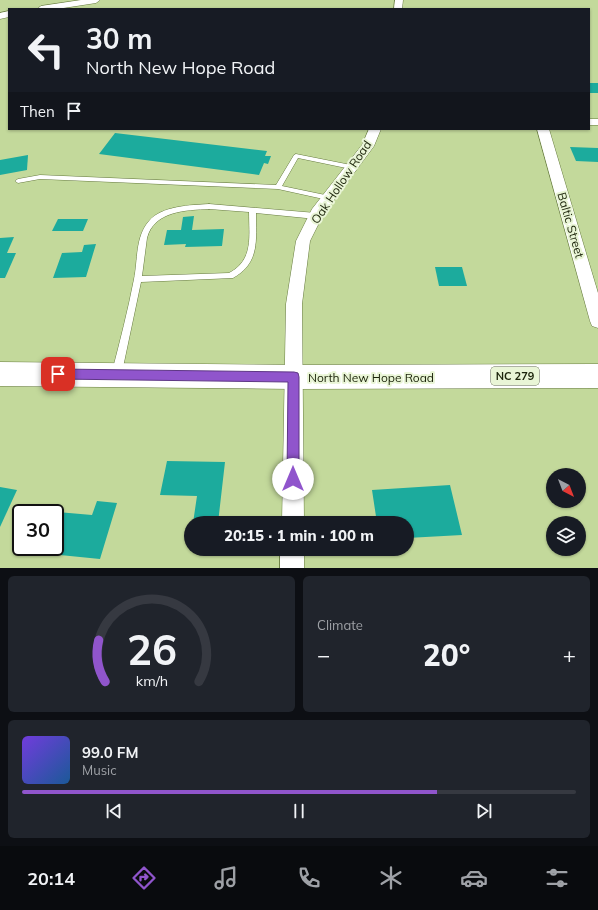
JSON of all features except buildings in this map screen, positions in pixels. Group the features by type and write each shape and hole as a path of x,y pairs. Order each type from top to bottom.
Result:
{"main road":[{"name":"North New Hope Road","path":"0,374 294,377 598,376"}],"street":[{"path":"47,8 96,0"},
{"name":"Oak Hollow Road","path":"292,516 294,304 303,241 316,216 328,198 368,146 375,130"},
{"name":"Baltic Street","path":"543,130 598,321"},
{"path":"292,556 292,568"}],"lane":[{"path":"278,187 296,156 352,167"},
{"path":"18,181 40,177 278,187 328,198"},
{"path":"117,374 138,279 145,233 150,225 159,216 182,208 227,207 316,216"},
{"path":"138,279 230,276 237,273 248,262 252,253 253,210"}],"route":[{"path":"58,374 294,377 293,479"}]}
